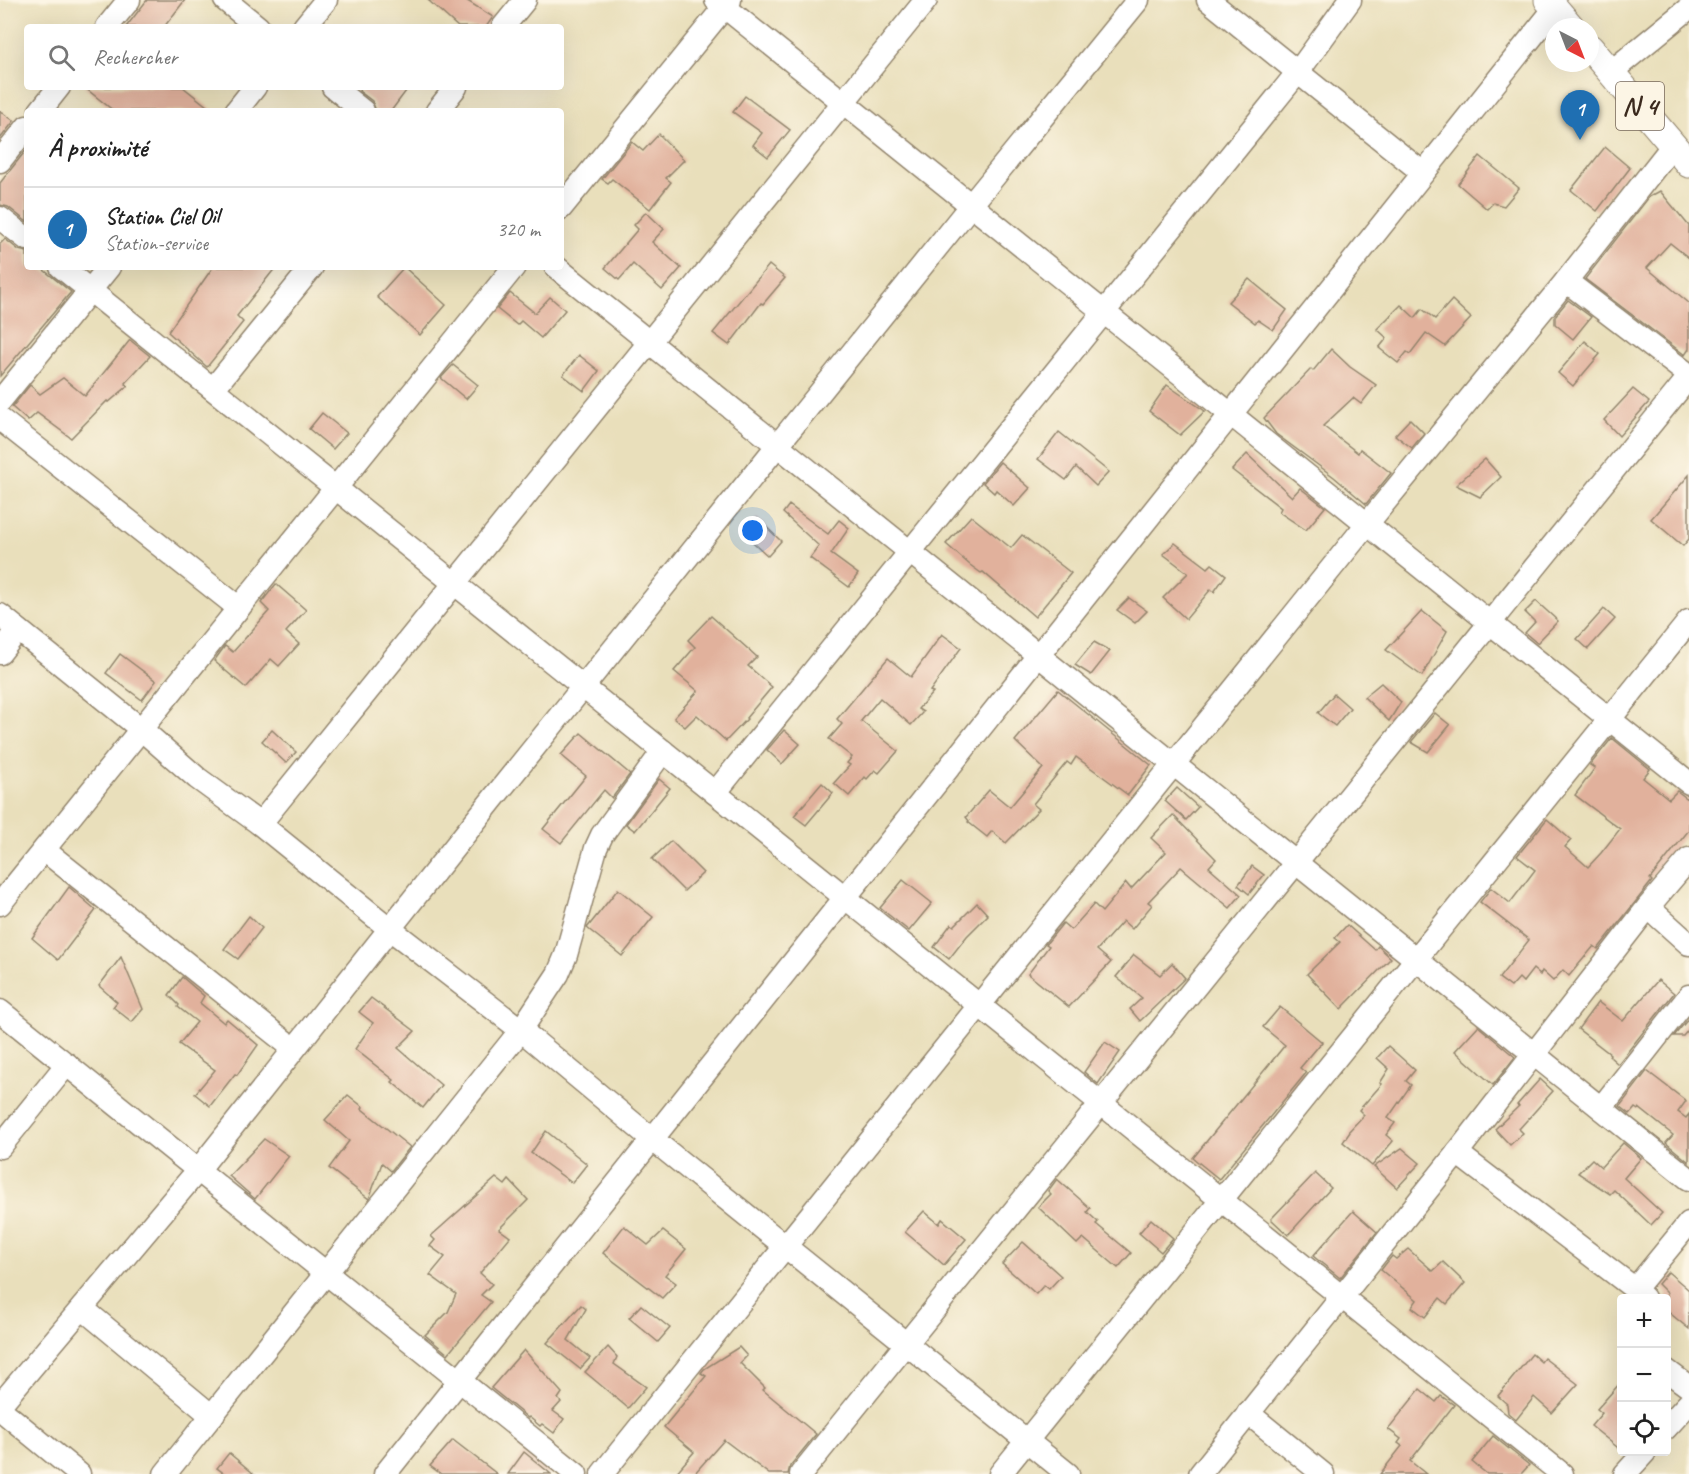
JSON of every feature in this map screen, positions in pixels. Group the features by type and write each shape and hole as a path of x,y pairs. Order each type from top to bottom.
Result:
{"main road":[{"name":"N 4","path":"1599,58 1681,155"}],"street":[{"path":"109,24 129,0"},
{"path":"225,0 254,24"},
{"path":"306,24 326,0"},
{"path":"505,24 525,0"},
{"path":"261,824 926,0"},
{"path":"79,1474 0,1407 199,1169 970,205 1138,0"},
{"path":"1208,0 1423,173"},
{"path":"715,793 1298,72 1350,0"},
{"path":"564,204 723,2 843,103 1689,783"},
{"path":"1611,72 1689,8"},
{"path":"385,1474 1423,173 1558,12"},
{"path":"42,108 57,90"},
{"path":"238,108 253,90"},
{"path":"337,90 359,108"},
{"path":"439,108 454,90"},
{"path":"0,161 24,131"},
{"path":"602,1474 1367,524 1566,281 1681,155"},
{"path":"0,218 24,237"},
{"path":"65,270 1562,1474"},
{"path":"0,401 107,270"},
{"path":"213,389 310,270"},
{"path":"0,904 512,270"},
{"path":"560,270 1689,1179"},
{"path":"801,1474 1689,376 1566,281"},
{"path":"0,419 239,608"},
{"path":"0,615 141,729 197,778 261,824 390,929 521,1030 785,1247 1068,1474"},
{"path":"1000,1474 1689,621"},
{"path":"0,653 18,630"},
{"path":"165,1474 521,1030 558,974 566,955 597,848 603,835 663,751"},
{"path":"44,850 294,1049"},
{"path":"1200,1474 1689,859"},
{"path":"1648,908 1689,944"},
{"path":"1601,1108 1689,996"},
{"path":"0,1011 576,1474"},
{"path":"0,1147 67,1064"},
{"path":"1457,1153 1639,1294 1689,1223"},
{"path":"82,1308 212,1416"},
{"path":"1671,1374 1689,1387"},
{"path":"1671,1423 1689,1404"},
{"path":"1248,1413 1323,1474"},
{"path":"1624,1474 1641,1456"}],"building":[{"path":"147,0 185,0 166,24 128,24"},
{"path":"428,0 466,0 493,17 488,24 455,24"},
{"path":"88,90 187,90 209,108 110,108"},
{"path":"407,90 393,108 375,108 372,101 359,91"},
{"path":"745,96 790,130 768,157 753,145 762,133 733,112"},
{"path":"0,111 14,121 0,139"},
{"path":"659,134 684,160 666,178 671,182 650,209 612,179 608,183 602,179 632,142 643,151"},
{"path":"1605,147 1630,168 1597,211 1571,190"},
{"path":"24,153 24,220 8,207 0,205 0,183"},
{"path":"1480,156 1519,188 1504,206 1493,203 1487,209 1458,184"},
{"path":"1660,191 1689,226 1689,258 1670,243 1647,268 1689,303 1689,349 1685,355 1585,279 1649,197"},
{"path":"646,212 664,229 652,242 681,268 662,290 633,264 619,280 605,268 638,229 634,225"},
{"path":"5,239 24,251 24,270 44,270 71,292 0,376 0,244"},
{"path":"769,265 785,278 763,304 761,303 729,345 713,333"},
{"path":"211,270 274,270 237,316 243,322 207,367 168,332"},
{"path":"401,270 407,270 446,305 420,335 377,297"},
{"path":"1249,279 1287,310 1273,330 1258,320 1255,323 1228,302"},
{"path":"510,293 535,313 550,297 565,310 541,338 521,321 517,325 497,309"},
{"path":"1452,300 1471,318 1445,346 1426,333 1410,354 1407,352 1398,363 1379,348 1387,338 1377,329 1401,305 1415,318 1422,309 1435,319"},
{"path":"1568,300 1591,317 1573,339 1555,324 1555,316"},
{"path":"130,340 150,356 125,383 128,386 109,402 107,401 71,438 37,413 28,421 12,407 30,385 40,394 63,378 85,396"},
{"path":"1585,341 1600,354 1573,386 1558,373"},
{"path":"1331,349 1350,367 1376,385 1361,404 1353,398 1323,426 1358,453 1360,449 1391,473 1366,504 1276,434 1264,418 1311,369 1313,371"},
{"path":"579,355 599,371 584,391 563,375"},
{"path":"453,365 478,385 466,399 441,378"},
{"path":"1167,385 1205,411 1180,435 1149,411"},
{"path":"1633,389 1649,402 1619,436 1604,420"},
{"path":"322,413 347,433 333,449 309,429"},
{"path":"1410,419 1424,433 1412,448 1395,435"},
{"path":"1059,432 1109,472 1096,486 1076,467 1066,480 1038,459"},
{"path":"1247,454 1292,497 1300,488 1325,507 1306,530 1279,512 1281,508 1232,470"},
{"path":"1485,459 1501,477 1480,497 1456,485"},
{"path":"1000,462 1030,488 1014,506 996,490 994,493 983,483"},
{"path":"1689,475 1689,539 1683,546 1651,519"},
{"path":"789,505 828,534 839,520 849,528 831,554 858,574 849,587 810,558 819,546 783,513"},
{"path":"971,516 1011,548 1022,535 1071,573 1035,617 983,572 981,573 970,565 946,544"},
{"path":"757,518 781,541 768,556 743,533"},
{"path":"1175,543 1208,568 1212,564 1226,575 1214,592 1211,589 1186,619 1163,598 1188,573 1163,554"},
{"path":"276,584 306,610 286,632 299,644 279,666 271,659 246,688 214,661 225,646 233,652 269,611 261,603"},
{"path":"1129,598 1147,611 1135,623 1117,610"},
{"path":"1536,601 1558,621 1537,643 1525,633 1535,622 1525,612"},
{"path":"1604,609 1615,619 1588,649 1577,639"},
{"path":"1422,611 1447,631 1422,676 1386,650"},
{"path":"711,616 757,657 748,666 772,687 726,741 697,715 685,727 674,718 698,691 674,671 695,647 688,640"},
{"path":"942,634 961,648 930,691 933,692 918,709 923,712 911,725 880,698 861,721 898,751 879,773 875,770 867,779 865,777 849,796 834,783 850,765 847,763 852,757 829,739 842,724 837,719 888,658 911,677"},
{"path":"1094,642 1110,651 1091,675 1075,665"},
{"path":"120,654 156,681 142,700 106,673"},
{"path":"1381,683 1401,702 1389,721 1364,697"},
{"path":"1058,690 1151,765 1128,795 1076,757 1071,765 1067,762 1033,804 1039,809 1006,843 992,831 987,837 968,822 966,817 989,790 1010,807 1043,768 1015,741"},
{"path":"1334,694 1350,708 1335,726 1318,713"},
{"path":"1435,713 1450,725 1428,752 1411,742"},
{"path":"272,730 296,752 286,763 262,741"},
{"path":"784,730 800,744 782,764 767,750"},
{"path":"581,733 630,774 612,798 604,790 561,843 543,829 586,776 561,755"},
{"path":"1612,738 1650,769 1643,778 1669,799 1677,791 1689,800 1689,830 1598,949 1594,946 1569,976 1563,970 1553,981 1542,971 1540,975 1533,969 1523,982 1519,978 1511,987 1499,978 1529,940 1480,902 1491,888 1510,903 1535,870 1517,856 1547,819 1571,840 1565,847 1588,867 1601,853 1620,829 1575,795 1595,768 1590,765"},
{"path":"659,779 670,788 635,831 626,824"},
{"path":"822,783 833,793 806,825 794,816"},
{"path":"1177,788 1198,807 1186,820 1165,801"},
{"path":"1173,815 1216,859 1209,867 1241,895 1230,908 1181,867 1148,902 1152,905 1132,929 1123,921 1097,950 1111,962 1069,1007 1028,974 1049,946 1046,944 1063,923 1071,930 1094,904 1102,912 1126,883 1131,889 1166,852 1151,838"},
{"path":"671,841 703,873 684,891 652,859"},
{"path":"1252,866 1264,875 1249,894 1238,885"},
{"path":"903,880 932,903 909,931 880,908"},
{"path":"69,887 96,910 58,960 32,938"},
{"path":"618,889 653,917 622,956 587,928"},
{"path":"977,903 988,915 949,959 934,947 951,924 954,926"},
{"path":"249,916 262,928 238,959 224,949"},
{"path":"1347,925 1375,950 1378,946 1391,958 1341,1009 1307,974 1340,942 1335,938"},
{"path":"1134,955 1160,975 1172,963 1185,978 1140,1021 1130,1009 1142,998 1116,977"},
{"path":"121,957 143,1009 132,1022 113,1007 117,1002 99,986"},
{"path":"182,977 204,996 200,1003 224,1023 227,1019 258,1045 237,1075 235,1074 210,1106 195,1094 215,1070 179,1044 197,1022 178,1007 179,1005 169,995"},
{"path":"1658,980 1674,993 1618,1064 1609,1056 1610,1054 1578,1029 1598,1002 1623,1021"},
{"path":"371,998 415,1031 398,1048 441,1085 423,1108 392,1082 394,1080 355,1049 373,1023 359,1012"},
{"path":"1280,1007 1322,1042 1300,1068 1306,1073 1219,1179 1193,1158 1285,1045 1263,1027"},
{"path":"1689,1018 1689,1029 1683,1036 1674,1036"},
{"path":"1478,1026 1515,1057 1493,1085 1455,1051"},
{"path":"1105,1042 1120,1052 1098,1084 1084,1072"},
{"path":"1388,1046 1415,1070 1406,1081 1411,1085 1388,1118 1395,1123 1386,1135 1393,1141 1372,1166 1343,1142 1349,1131 1364,1115 1359,1110 1382,1084 1380,1083 1389,1069 1377,1058"},
{"path":"1647,1071 1686,1101 1678,1112 1686,1118 1689,1114 1689,1162 1666,1143 1673,1135 1639,1108 1638,1110 1635,1108 1630,1114 1620,1106"},
{"path":"1540,1079 1553,1091 1519,1129 1523,1133 1510,1145 1495,1129 1519,1106 1517,1105"},
{"path":"348,1095 410,1147 391,1171 382,1163 369,1199 329,1168 349,1141 325,1120"},
{"path":"546,1131 587,1164 572,1183 531,1153"},
{"path":"264,1139 289,1156 255,1199 229,1176"},
{"path":"1623,1143 1641,1158 1624,1178 1662,1213 1651,1225 1614,1190 1610,1194 1578,1173 1592,1159 1601,1167"},
{"path":"1402,1148 1420,1163 1397,1188 1374,1167"},
{"path":"1315,1173 1331,1188 1288,1235 1271,1219"},
{"path":"496,1178 505,1185 509,1180 528,1200 499,1229 510,1237 480,1273 492,1284 481,1295 491,1302 448,1354 425,1335 448,1312 456,1294 430,1275 445,1257 430,1246 435,1240 431,1236"},
{"path":"1057,1179 1090,1208 1087,1212 1098,1222 1096,1224 1131,1253 1118,1268 1083,1238 1077,1244 1038,1207 1051,1194 1048,1191"},
{"path":"924,1211 939,1224 942,1219 966,1239 944,1265 905,1232"},
{"path":"1353,1211 1377,1232 1340,1278 1313,1256"},
{"path":"1151,1219 1173,1238 1161,1252 1139,1233"},
{"path":"624,1226 648,1245 663,1231 686,1249 665,1275 676,1283 662,1298 603,1253"},
{"path":"1023,1242 1061,1276 1049,1289 1044,1285 1036,1294 1002,1264"},
{"path":"1408,1249 1433,1271 1443,1262 1465,1283 1447,1304 1440,1298 1425,1317 1412,1307 1417,1300 1381,1270 1392,1256 1396,1259"},
{"path":"1668,1272 1689,1290 1689,1329 1671,1314 1671,1294 1667,1294 1658,1284"},
{"path":"581,1305 586,1309 568,1340 590,1358 580,1369 547,1343"},
{"path":"641,1305 670,1328 658,1342 629,1318"},
{"path":"608,1347 617,1357 614,1364 646,1387 628,1408 585,1372"},
{"path":"739,1347 747,1356 740,1363 765,1388 763,1390 816,1434 790,1466 788,1474 769,1474 724,1440 694,1474 675,1474 694,1452 664,1427 706,1376 701,1373 704,1369"},
{"path":"524,1350 562,1393 558,1399 561,1402 553,1411 564,1419 554,1433 528,1418 491,1388"},
{"path":"1532,1354 1541,1362 1544,1358 1578,1384 1552,1413 1534,1397 1516,1420 1508,1413 1507,1404 1498,1396"},
{"path":"1617,1387 1617,1447 1591,1426 1602,1413 1597,1409"},
{"path":"1420,1389 1436,1402 1441,1396 1454,1405 1410,1461 1426,1474 1380,1474 1402,1446 1398,1443 1401,1439 1388,1429"},
{"path":"1493,1436 1529,1465 1521,1474 1487,1474 1472,1462"},
{"path":"453,1440 497,1474 441,1474 430,1466"},
{"path":"524,1452 551,1474 508,1474"},
{"path":"229,1453 254,1474 225,1474 217,1468"}],"place":[{"name":"Station Ciel Oil","path":"1580,140"}]}
